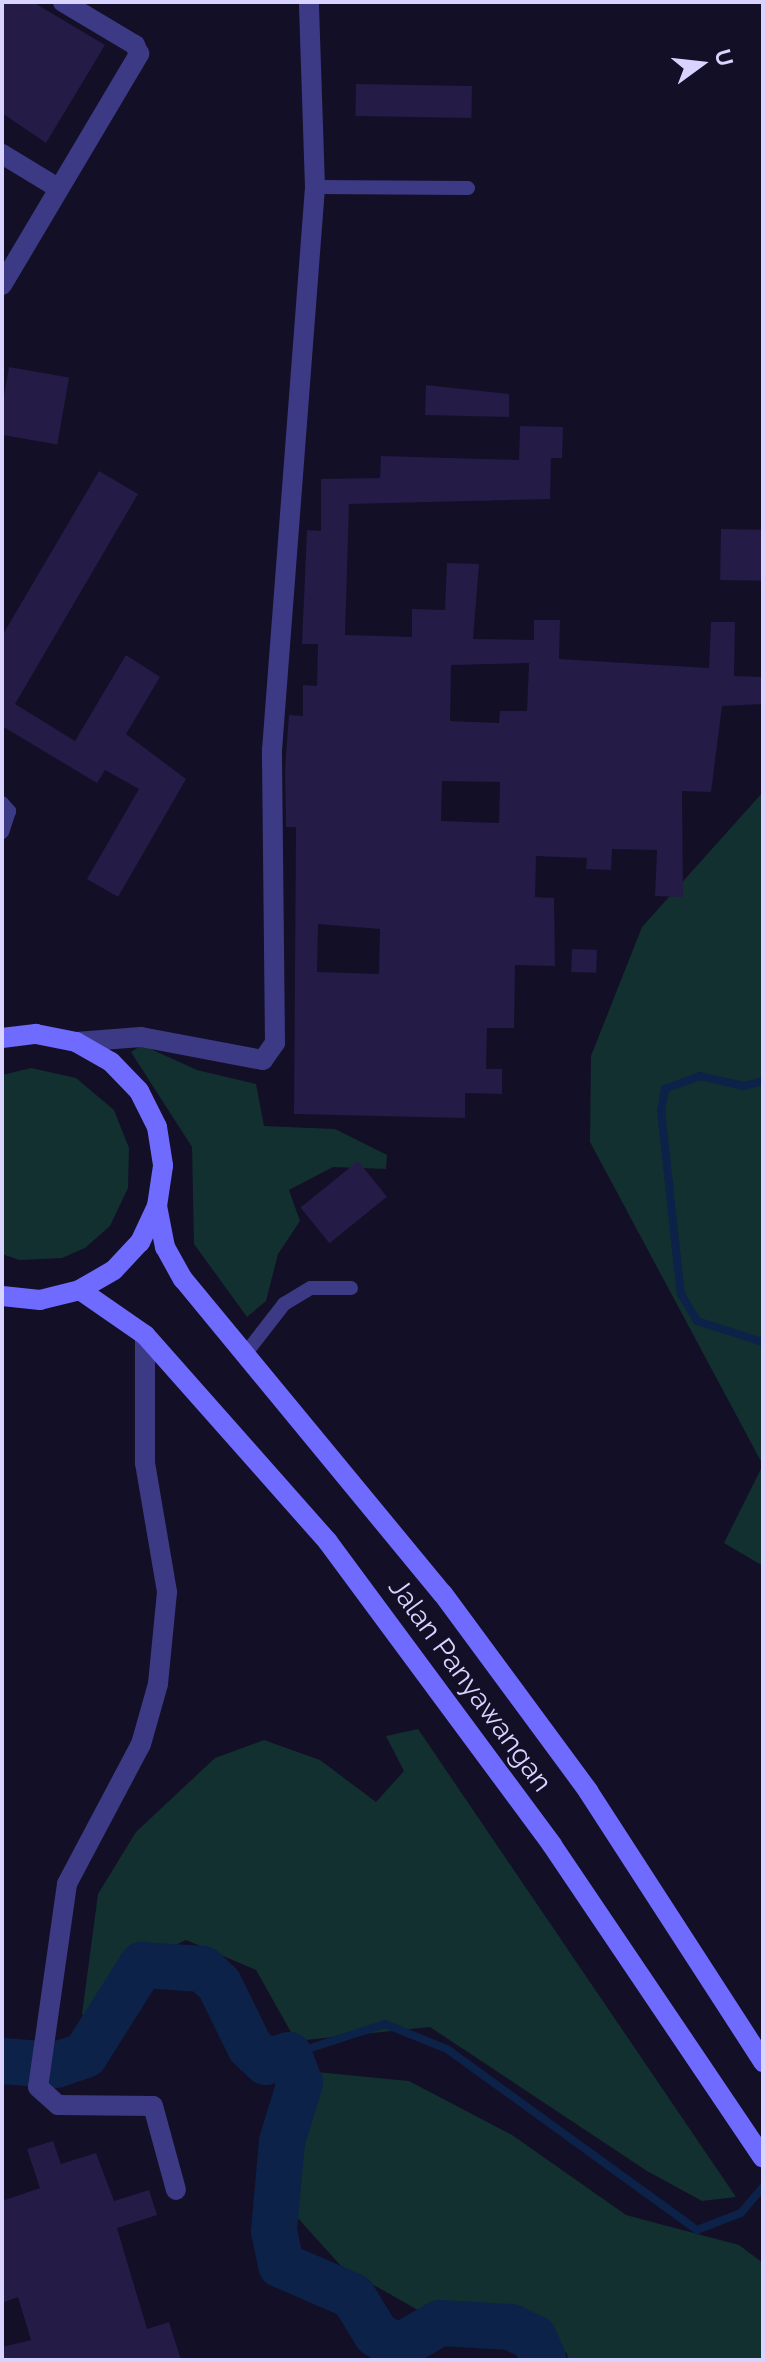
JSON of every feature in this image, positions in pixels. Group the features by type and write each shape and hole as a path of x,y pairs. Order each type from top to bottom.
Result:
{"main road":[{"path":"2,1038 36,1034 76,1042 111,1062 145,1103 163,1166 157,1206 140,1242 80,1290 40,1300 2,1296"},
{"name":"Jalan Panyawangan","path":"157,1206 173,1264 423,1568 579,1778 763,2062"},
{"name":"Jalan Panyawangan","path":"80,1290 145,1335 328,1542 428,1669 763,2158"}],"street":[{"path":"2,285 139,54 135,45 63,2"},
{"path":"76,1042 141,1037 263,1060 275,1043 272,750 315,187 309,2"},
{"path":"2,154 58,188"},
{"path":"145,1335 145,1463 167,1592 158,1684 141,1744 67,1884 42,2028 38,2087 58,2105 153,2106 176,2190"}],"lane":[{"path":"315,187 468,188"},
{"path":"2,803 9,811 2,832"},
{"path":"246,1353 284,1304 311,1288 351,1288"}],"green space":[{"path":"763,792 763,1465 590,1142 591,1056 642,927"},
{"path":"142,1045 197,1070 256,1084 264,1126 335,1129 387,1155 386,1169 333,1167 289,1190 300,1221 278,1254 266,1301 247,1317 194,1244 192,1147 131,1052"},
{"path":"31,1068 76,1078 114,1110 129,1148 128,1188 110,1226 85,1248 62,1258 19,1260 2,1254 2,1075"},
{"path":"763,1465 763,1566 724,1543"},
{"path":"418,1729 736,2197 702,2201 647,2171 430,2027 296,2041 256,1970 186,1940 125,1969 90,2023 82,2014 98,1894 136,1832 215,1758 264,1740 320,1760 376,1802 404,1771 386,1736"},
{"path":"316,2072 409,2081 512,2135 626,2215 739,2245 763,2263 763,2360 568,2360 567,2353 511,2328 432,2318 342,2267 267,2184"}],"building":[{"path":"2,2 33,2 105,45 46,143 2,113"},
{"path":"356,84 472,86 471,118 355,116"},
{"path":"9,367 69,378 57,445 2,435 2,407"},
{"path":"426,385 509,394 509,417 425,415"},
{"path":"520,426 563,427 562,458 551,458 550,499 349,504 345,635 412,637 412,609 445,610 447,563 479,564 473,639 534,640 534,620 560,620 559,659 709,668 711,622 735,622 734,676 762,677 762,704 722,706 711,792 682,791 683,897 655,896 657,850 612,849 611,870 586,869 587,858 536,856 535,897 554,898 555,966 515,965 514,1028 487,1028 486,1069 502,1069 502,1094 465,1093 465,1118 294,1114 296,827 286,827 285,769 289,715 303,716 303,685 317,686 318,644 302,644 307,530 321,531 321,479 380,478 381,456 519,460","holes":["529,663 527,711 500,711 499,723 450,721 451,665","442,781 500,782 499,823 441,821","318,924 380,929 379,974 317,972"]},
{"path":"99,471 138,494 15,704 75,741 126,655 160,677 126,734 186,779 118,897 87,879 139,789 105,770 97,783 2,726 2,636"},
{"path":"721,529 763,530 762,581 720,580"},
{"path":"572,949 597,950 596,973 571,972"},
{"path":"358,1161 387,1197 329,1243 300,1208"},
{"path":"53,2141 61,2164 96,2153 114,2201 149,2190 157,2215 117,2228 147,2329 169,2322 181,2360 2,2360 2,2347 31,2340 18,2297 2,2303 2,2201 40,2188 27,2149"}],"waterway":[{"path":"763,1081 744,1086 700,1076 665,1089 661,1111 681,1294 697,1321 763,1342"},
{"path":"2,2061 56,2065 85,2055 142,1965 203,1969 219,1984 250,2047 266,2062 289,2055 300,2083 282,2141 274,2231 281,2265 353,2296 376,2334 398,2347 440,2323 511,2327 534,2338 544,2360"},
{"path":"289,2055 385,2024 447,2049 697,2230 741,2213 763,2187"}]}
